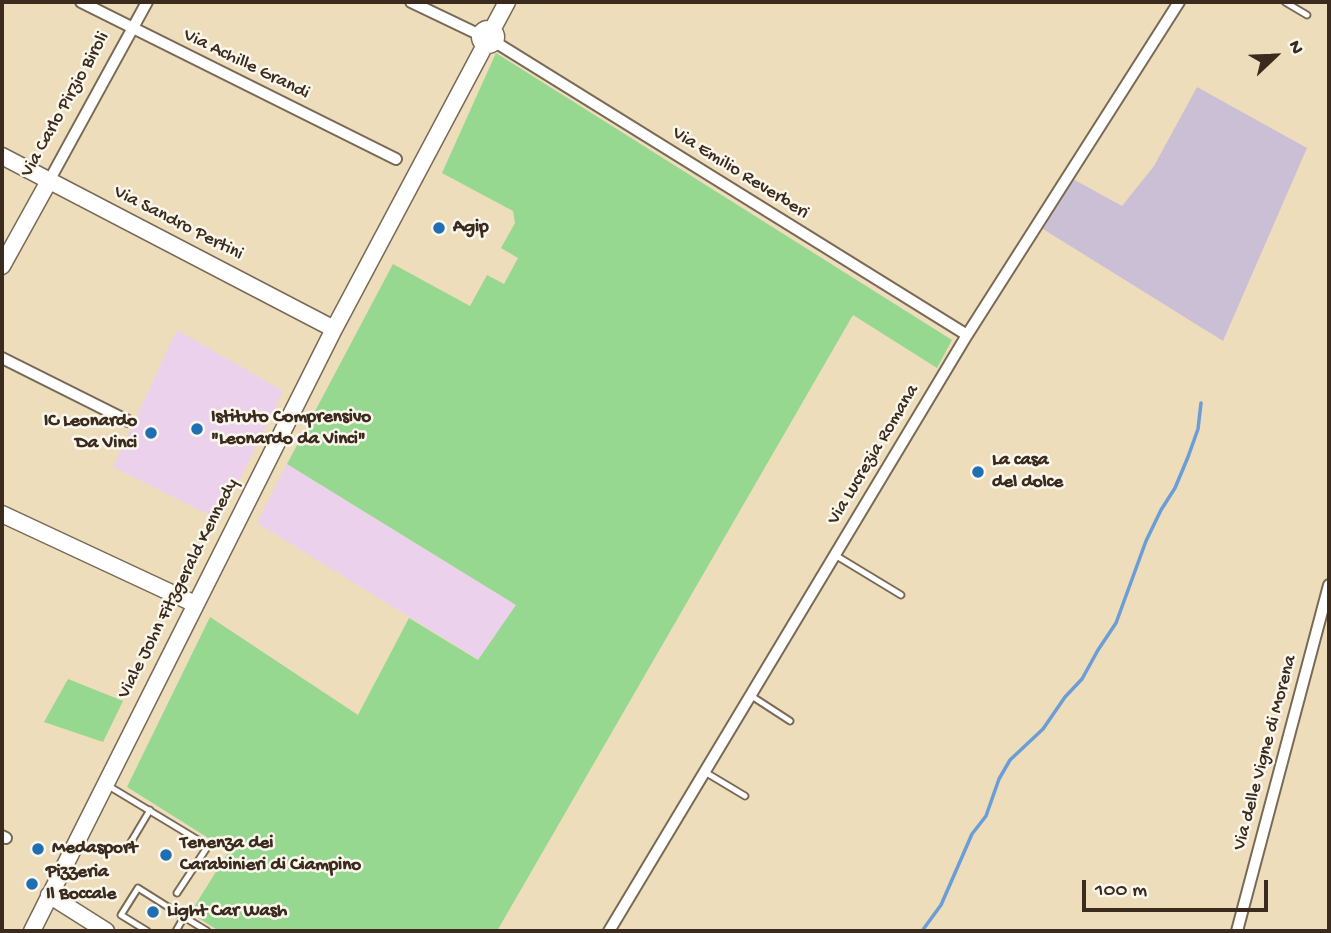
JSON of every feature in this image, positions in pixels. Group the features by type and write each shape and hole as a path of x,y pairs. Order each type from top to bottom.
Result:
{"street":[{"name":"Via Achille Grandi","path":"81,2 396,159"},
{"name":"Via Carlo Pirzio Biroli","path":"2,266 147,2"},
{"name":"Via Emilio Reverberi","path":"411,2 488,38 967,335"},
{"name":"Viale John Fitzgerald Kennedy","path":"32,931 334,329 507,2"},
{"name":"Via Lucrezia Romana","path":"611,931 967,335 1179,2"},
{"name":"Via Sandro Pertini","path":"2,156 334,329"},
{"path":"2,358 128,421"},
{"path":"2,514 195,604"},
{"name":"Via delle Vigne di Morena","path":"1237,931 1329,585"},
{"path":"49,895 106,931"}],"lane":[{"path":"1285,2 1307,15"},
{"path":"835,554 901,595"},
{"path":"750,695 790,721"},
{"path":"705,772 745,796"},
{"path":"104,783 208,846 177,893"},
{"path":"128,847 150,810"},
{"path":"146,931 121,915 138,888 207,931"},
{"path":"176,931 184,917"}],"shaded area":[{"path":"1197,87 1307,148 1223,341 1043,229 1073,179 1122,206 1154,166"},
{"name":"Istituto Comprensivo \"Leonardo da Vinci\"","path":"177,330 283,391 220,520 113,467"},
{"path":"287,464 516,605 479,660 257,523"}],"green space":[{"path":"496,53 952,340 937,368 853,315 497,931 219,931 186,910 194,907 229,851 127,787 210,617 358,715 409,618 478,660 516,605 287,464 393,264 470,306 487,275 504,284 518,258 501,248 515,223 513,211 442,173"},
{"path":"68,679 123,701 103,742 44,722"}],"waterway":[{"path":"922,931 941,905 972,834 986,816 999,779 1010,760 1043,729 1065,697 1082,679 1116,623 1146,541 1175,488 1188,457 1198,429 1201,403"}],"place":[{"name":"Agip","path":"439,228"},
{"name":"Istituto Comprensivo \"Leonardo da Vinci\"","path":"197,429"},
{"name":"IC Leonardo Da Vinci","path":"151,433"},
{"name":"La casa del dolce","path":"978,472"},
{"name":"Medasport","path":"38,849"},
{"name":"Tenenza dei Carabinieri di Ciampino","path":"166,855"},
{"name":"Pizzeria Il Boccale","path":"32,884"},
{"name":"Light Car Wash","path":"153,912"}]}
